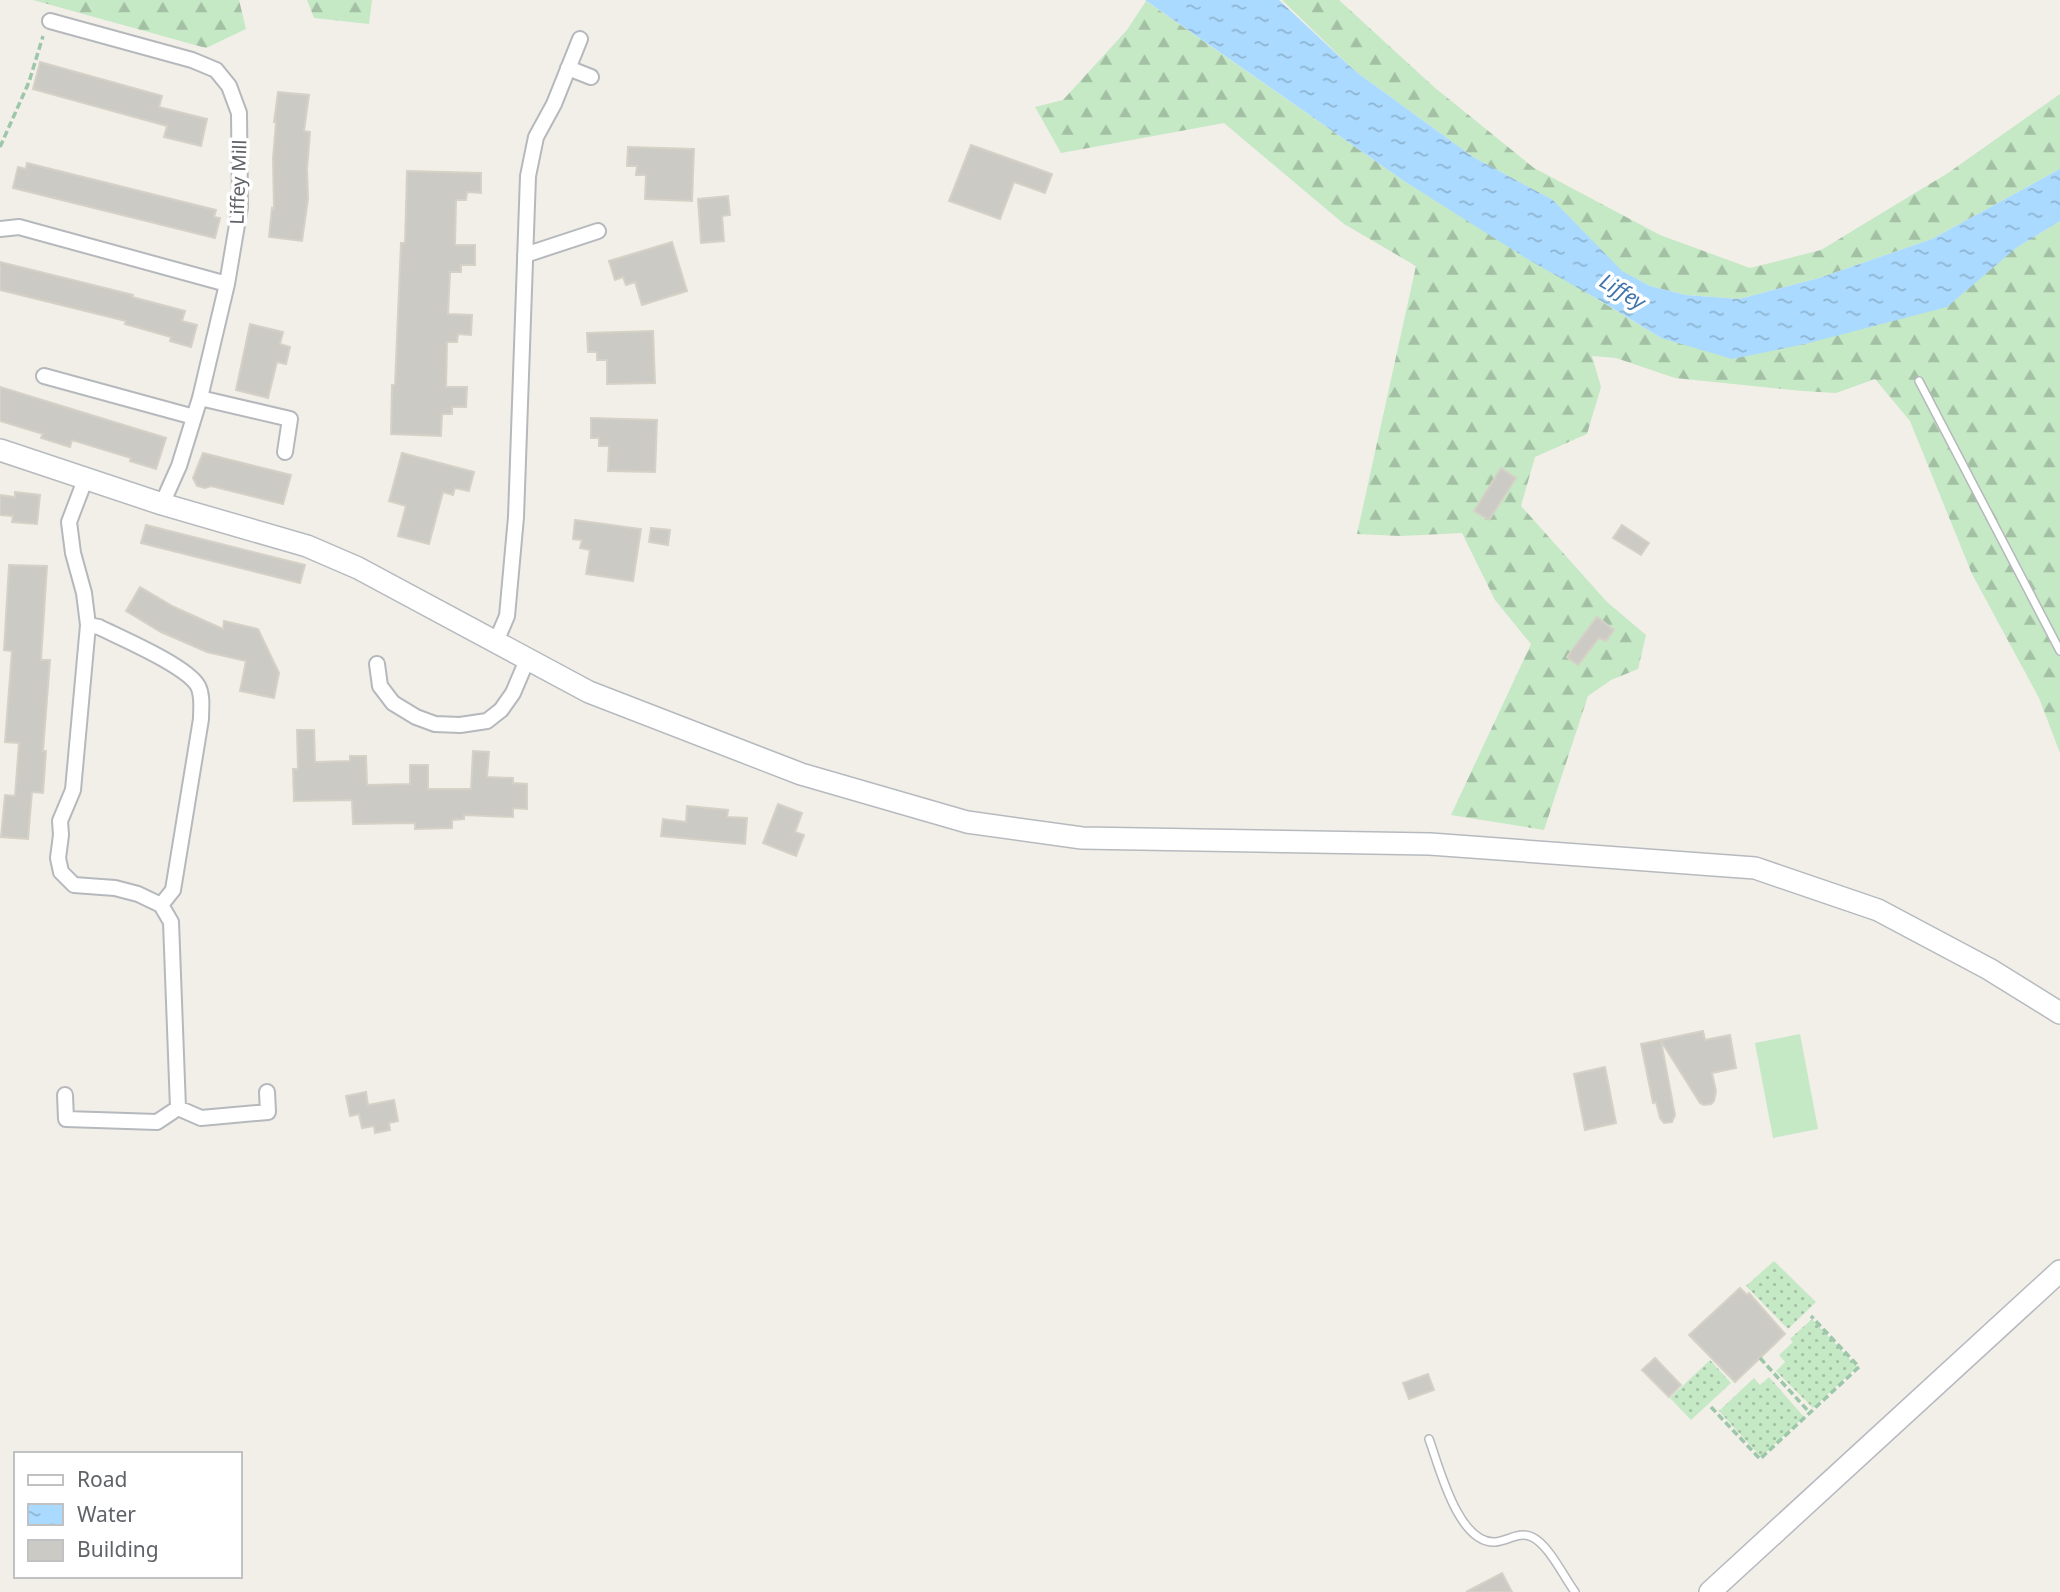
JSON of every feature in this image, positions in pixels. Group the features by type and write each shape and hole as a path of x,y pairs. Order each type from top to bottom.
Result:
{"main road":[{"path":"0,450 85,480 307,546 359,568 589,692 802,774 967,822 1082,838 1430,844 1755,869 1878,910 1989,969 2060,1013"},
{"path":"1710,1592 2060,1271"}],"street":[{"name":"Liffey Mill","path":"50,21 216,70 229,86 239,113 240,208 227,284 200,398 179,466 162,504"},
{"path":"495,643 507,616 516,517 528,176 536,137 554,104 580,39"},
{"path":"568,68 591,77"},
{"path":"0,229 19,227 227,284"},
{"path":"525,255 598,231"},
{"path":"44,376 194,417"},
{"path":"200,398 290,419 285,452"},
{"path":"85,480 69,522 88,625 73,790 60,821 58,858 61,872 74,885 115,888 146,897 161,905 171,922 178,1108"},
{"path":"88,625 99,627 184,671 197,685 201,699 201,719 173,890 161,905"},
{"path":"377,664 380,686 393,703 416,717 435,724 460,725 487,721 501,710 513,693 527,660"},
{"path":"178,1108 201,1118 268,1112 267,1092"},
{"path":"65,1095 66,1119 157,1122 178,1108"}],"lane":[{"path":"1919,381 2060,652"},
{"path":"1429,1439 1457,1514 1474,1534 1494,1542 1519,1535 1531,1536 1542,1544 1575,1592"}],"path":[{"path":"0,147 29,82 40,40 50,21"},
{"path":"1711,1407 1760,1459 1810,1413 1859,1367 1811,1315"},
{"path":"1760,1358 1810,1413"}],"green space":[{"path":"33,0 239,0 246,29 206,48"},
{"path":"307,0 372,0 369,24 314,18"},
{"path":"1282,0 1339,0 1434,87 1534,168 1660,235 1750,268 1821,250 1948,173 2060,94 2060,169 1932,239 1819,278 1739,299 1686,295 1650,286 1621,271 1553,200 1473,157 1355,71"},
{"path":"1146,1 1404,181 1661,338 2016,248 2060,221 2060,753 2039,698 1972,574 1910,421 1875,379 1836,393 1803,391 1675,378 1616,358 1592,356 1601,387 1587,434 1535,457 1521,506 1607,602 1646,635 1638,669 1611,680 1588,696 1544,830 1451,815 1531,644 1495,600 1462,533 1401,536 1357,534 1416,266 1344,224 1224,123 1061,153 1035,107 1063,100 1127,30"},
{"path":"1800,1034 1818,1129 1773,1138 1755,1043"},
{"path":"1774,1261 1816,1302 1788,1329 1746,1286"},
{"path":"1812,1319 1857,1367 1813,1408 1776,1371 1785,1362 1779,1355 1793,1342 1790,1339"},
{"path":"1710,1360 1731,1383 1691,1420 1670,1398"},
{"path":"1769,1377 1804,1417 1761,1457 1719,1411 1754,1378 1760,1385"}],"water":[{"name":"Liffey","path":"1145,0 1279,0 1355,71 1473,157 1553,200 1622,271 1650,286 1686,295 1739,299 1819,278 1932,239 2060,169 2060,221 2016,248 1947,307 1805,344 1732,359 1661,338 1529,260 1404,181"}],"building":[{"path":"40,62 162,96 159,107 207,119 201,146 164,137 167,126 33,89"},
{"path":"278,92 309,95 304,131 310,132 308,199 302,241 269,237 272,208 274,209 274,122"},
{"path":"971,145 1052,174 1045,193 1014,182 1000,219 949,201"},
{"path":"628,147 694,149 692,201 645,199 646,175 636,175 637,166 627,166"},
{"path":"27,163 216,210 214,217 220,218 215,238 13,188 18,167 26,169"},
{"path":"407,171 481,173 481,193 467,192 466,200 456,200 455,245 475,245 475,265 461,265 461,272 450,272 448,314 472,315 471,335 458,334 457,342 447,342 446,387 467,387 466,407 452,407 452,414 442,414 441,436 391,434 401,243 405,243"},
{"path":"728,196 730,215 722,216 724,241 701,243 698,199"},
{"path":"672,242 687,291 642,305 635,282 626,285 623,277 615,280 609,261"},
{"path":"0,262 133,295 132,297 185,311 182,321 197,325 191,347 170,341 171,337 125,324 126,321 0,290"},
{"path":"250,324 283,332 280,344 290,347 286,364 277,362 268,398 236,390"},
{"path":"653,331 655,383 607,384 607,360 597,360 597,352 588,352 587,333"},
{"path":"0,387 166,438 156,469 130,461 131,458 72,440 70,447 41,438 43,434 0,421"},
{"path":"591,418 657,420 655,472 608,471 609,446 599,446 599,438 591,438"},
{"path":"203,453 291,475 283,504 211,486 197,486 193,478"},
{"path":"402,453 474,472 469,491 455,488 453,495 443,492 429,544 398,536 406,506 389,501"},
{"path":"1501,468 1516,478 1489,520 1474,511"},
{"path":"15,492 40,495 37,524 12,522 13,516 0,515 0,495 15,497"},
{"path":"575,520 641,529 633,581 586,574 590,550 580,548 582,540 573,539"},
{"path":"146,525 305,565 300,583 141,543"},
{"path":"1622,525 1649,543 1641,555 1613,538"},
{"path":"651,528 670,530 668,545 649,542"},
{"path":"9,565 47,566 41,660 50,660 43,751 46,751 43,793 32,792 28,839 1,837 5,795 15,796 19,743 5,742 12,651 4,650"},
{"path":"140,587 174,607 223,629 224,621 258,629 279,673 274,698 240,691 246,661 207,652 161,632 126,611"},
{"path":"1597,617 1614,630 1606,641 1599,638 1578,665 1567,657"},
{"path":"297,730 314,730 315,762 350,761 350,756 366,756 367,785 410,784 410,765 428,765 428,789 471,789 473,751 489,752 487,777 513,778 513,783 527,784 527,809 513,808 513,817 464,815 464,819 452,820 452,828 415,829 415,823 353,824 352,800 294,801 293,769 298,769"},
{"path":"778,804 802,813 795,832 804,835 796,856 763,843"},
{"path":"687,806 728,810 727,817 747,818 745,844 661,836 663,819 686,822"},
{"path":"1703,1031 1705,1040 1730,1035 1736,1068 1712,1073 1716,1091 1714,1101 1704,1105 1700,1103 1661,1041 1675,1115 1672,1122 1664,1123 1656,1102 1653,1103 1641,1044"},
{"path":"1605,1067 1616,1123 1585,1130 1574,1074"},
{"path":"366,1092 368,1105 394,1100 398,1121 389,1123 390,1130 375,1133 374,1126 362,1128 359,1114 350,1116 346,1096"},
{"path":"1740,1288 1747,1295 1749,1293 1785,1334 1735,1382 1689,1335"},
{"path":"1655,1358 1681,1385 1669,1397 1642,1370"},
{"path":"1428,1374 1434,1390 1409,1399 1403,1383"},
{"path":"1502,1573 1512,1592 1466,1592"}]}
